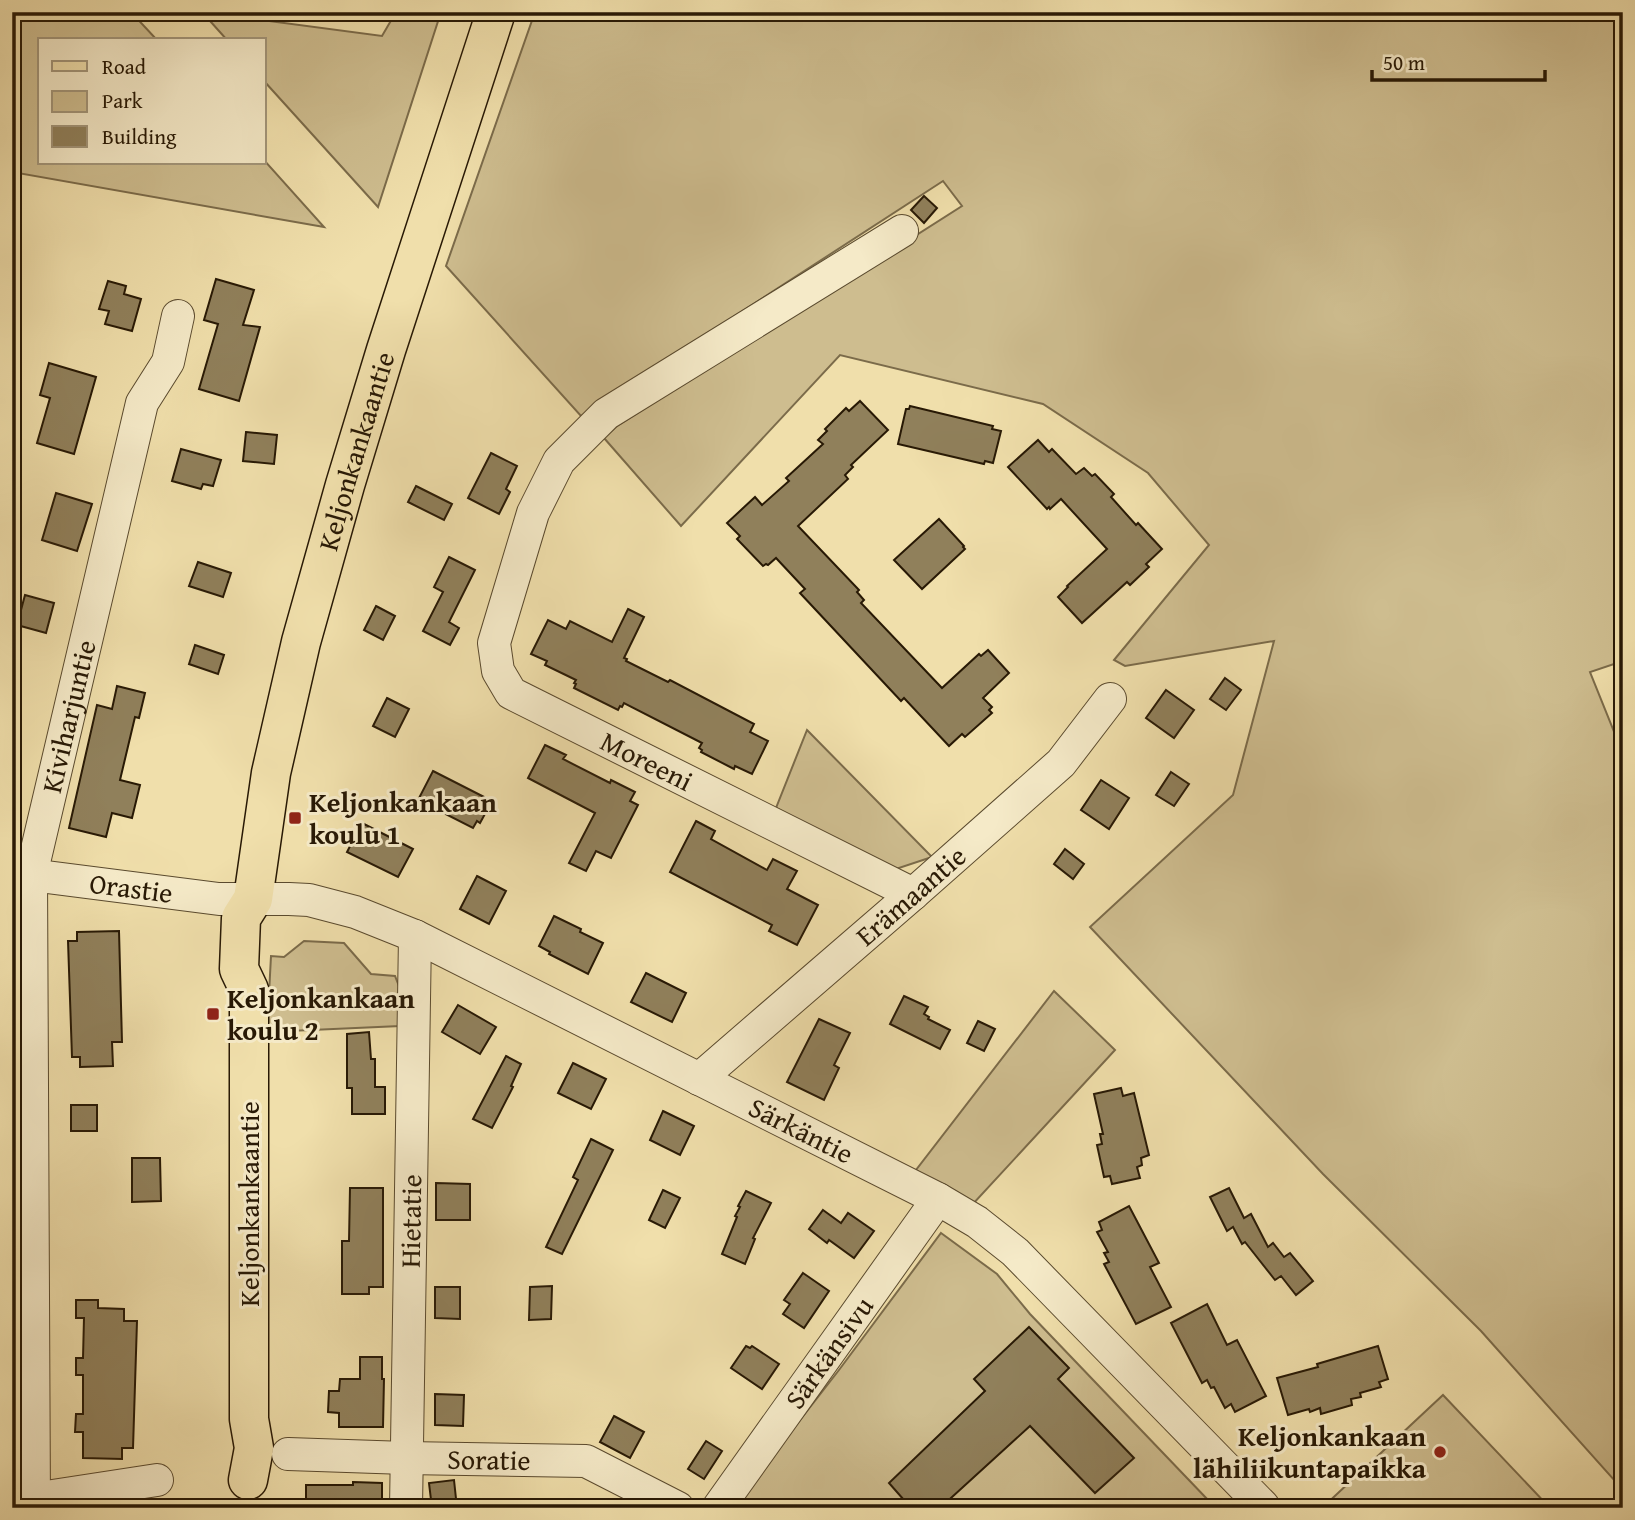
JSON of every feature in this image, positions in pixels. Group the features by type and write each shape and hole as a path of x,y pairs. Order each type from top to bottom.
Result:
{"main road":[{"name":"Keljonkankaantie","path":"248,1494 254,1448 249,1419 250,990 260,969 262,920 253,899 271,773 301,642 342,497 386,350 496,12"}],"street":[{"name":"Moreeni","path":"902,230 606,414 559,461 533,513 495,643 498,671 511,693 914,894"},
{"name":"Kiviharjuntie","path":"34,1504 22,870 142,403 168,362 178,316"},
{"name":"Erämaantie","path":"699,1079 1061,763 1110,699"},
{"name":"Orastie","path":"22,870 219,900 253,899"},
{"name":"Särkäntie","path":"253,899 309,900 355,912 415,936 938,1199 977,1222 1014,1252 1248,1502"},
{"name":"Hietatie","path":"406,1508 415,936"},
{"name":"Särkänsivu","path":"718,1508 938,1199"},
{"name":"Soratie","path":"288,1454 586,1461 678,1508"},
{"path":"34,1504 158,1480"}],"green space":[{"path":"12,12 131,12 155,38 38,38 38,164 266,162 324,227 12,172"},
{"path":"202,12 382,36 396,12 441,12 378,207 266,83 266,38 225,38"},
{"path":"535,12 1623,12 1623,661 1590,672 1623,754 1623,1490 1481,1331 1323,1174 1090,927 1233,795 1274,641 1125,666 1114,660 1209,545 1148,473 1043,404 840,355 681,526 604,438 617,426 962,206 943,181 581,416 446,266"},
{"path":"807,730 932,857 890,871 776,808"},
{"path":"304,941 344,943 371,974 395,976 402,994 400,1026 267,1032 271,956 284,957"},
{"path":"1054,991 1115,1050 972,1205 916,1170"},
{"path":"941,1233 997,1274 1030,1314 1209,1501 1201,1508 744,1508 737,1501"},
{"name":"Keljonkankaan lähiliikuntapaikka","path":"1443,1395 1550,1508 1322,1508"}],"building":[{"path":"924,196 937,208 924,223 911,210"},
{"path":"216,279 254,290 243,325 260,327 239,401 199,389 218,324 204,320"},
{"path":"108,281 126,286 124,294 141,299 132,331 105,324 109,311 99,309"},
{"path":"49,363 96,377 74,454 37,443 50,398 40,395"},
{"path":"860,401 888,430 851,465 853,467 845,475 848,479 798,526 859,590 857,592 864,600 861,603 942,688 979,654 981,656 988,650 1009,673 983,698 992,707 989,710 992,713 965,737 962,734 949,746 904,698 901,701 800,593 805,589 776,558 763,566 737,539 740,536 727,523 755,497 762,505 789,481 786,478 823,444 818,440 827,431 825,429 846,408 849,411"},
{"path":"910,406 993,426 992,429 1001,431 993,463 985,461 984,464 898,444 906,409"},
{"path":"246,432 277,435 274,464 243,461"},
{"path":"1038,440 1049,452 1052,449 1076,474 1084,468 1092,476 1095,474 1114,494 1111,497 1136,525 1138,523 1162,549 1146,564 1149,567 1130,585 1127,582 1082,623 1058,597 1107,549 1061,499 1047,509 1008,467"},
{"path":"181,449 221,460 213,486 203,484 201,489 172,481"},
{"path":"491,453 517,466 506,489 510,492 499,514 468,498"},
{"path":"416,486 452,504 444,520 408,502"},
{"path":"56,493 92,504 77,551 42,540"},
{"path":"939,519 965,549 922,589 894,560"},
{"path":"449,557 475,570 449,622 459,628 450,645 423,631 443,592 434,587"},
{"path":"198,562 231,573 223,597 189,586"},
{"path":"25,595 54,603 46,633 17,625"},
{"path":"376,606 395,616 383,640 364,630"},
{"path":"628,609 644,617 624,658 626,661 668,682 670,680 754,724 750,732 768,741 752,774 735,766 734,769 701,752 699,748 702,743 624,703 618,710 574,688 576,680 545,665 547,661 531,654 548,620 566,629 570,621 612,642"},
{"path":"195,645 224,655 218,674 189,664"},
{"path":"1225,678 1241,690 1226,710 1210,699"},
{"path":"117,686 145,693 139,718 135,717 120,780 140,785 132,818 112,813 106,837 69,828 97,705 112,709"},
{"path":"1166,690 1194,710 1174,738 1146,718"},
{"path":"387,698 409,709 395,737 373,726"},
{"path":"545,745 566,755 563,759 610,783 611,780 635,792 630,801 638,805 611,858 596,851 586,871 569,863 595,813 528,778"},
{"path":"433,771 492,801 480,823 477,821 473,828 418,800"},
{"path":"1171,772 1189,784 1174,806 1156,795"},
{"path":"1101,780 1129,798 1109,829 1081,810"},
{"path":"696,821 715,831 711,839 767,870 773,859 797,871 787,889 818,905 797,945 769,931 772,925 670,872"},
{"path":"362,823 413,849 398,877 347,852"},
{"path":"1065,849 1084,864 1073,879 1054,864"},
{"path":"477,876 506,891 489,924 460,909"},
{"path":"554,916 603,943 588,974 539,946"},
{"path":"119,931 122,1042 112,1042 113,1066 80,1067 80,1057 72,1057 68,941 77,941 77,932"},
{"path":"646,973 686,993 672,1022 631,1002"},
{"path":"904,996 928,1007 924,1014 928,1019 950,1030 940,1049 890,1024"},
{"path":"458,1005 496,1027 480,1054 442,1032"},
{"path":"819,1019 850,1033 834,1065 839,1068 824,1100 787,1082"},
{"path":"978,1021 995,1029 984,1051 967,1043"},
{"path":"369,1032 371,1059 375,1059 375,1087 385,1087 385,1114 352,1114 352,1088 347,1088 347,1034"},
{"path":"506,1056 521,1064 511,1086 513,1087 492,1128 473,1119"},
{"path":"573,1063 606,1079 591,1109 558,1093"},
{"path":"1121,1088 1123,1096 1134,1093 1149,1155 1141,1158 1142,1165 1137,1167 1140,1178 1112,1184 1110,1176 1104,1177 1097,1145 1102,1144 1100,1134 1103,1134 1094,1094"},
{"path":"71,1105 97,1105 97,1131 71,1131"},
{"path":"663,1111 694,1126 680,1155 650,1140"},
{"path":"591,1139 613,1150 562,1254 546,1247 578,1180 573,1177"},
{"path":"132,1158 160,1158 161,1201 132,1202"},
{"path":"436,1183 470,1184 470,1220 436,1220"},
{"path":"350,1188 383,1188 383,1287 369,1287 369,1294 342,1294 342,1241 349,1241"},
{"path":"1229,1188 1244,1218 1251,1214 1268,1247 1273,1243 1284,1257 1290,1253 1313,1281 1296,1295 1281,1276 1275,1280 1245,1242 1242,1244 1233,1227 1227,1231 1210,1197"},
{"path":"663,1190 680,1198 665,1228 649,1220"},
{"path":"746,1191 771,1203 753,1238 755,1239 745,1264 722,1254 737,1217 738,1206"},
{"path":"1129,1206 1159,1263 1150,1267 1171,1307 1136,1324 1104,1264 1109,1262 1104,1253 1108,1252 1097,1232 1102,1230 1099,1222"},
{"path":"823,1210 841,1223 848,1213 874,1231 854,1258 809,1229"},
{"path":"803,1273 829,1291 804,1328 783,1314 790,1304 784,1300"},
{"path":"552,1286 551,1319 529,1320 530,1287"},
{"path":"435,1287 460,1287 460,1319 435,1318"},
{"path":"76,1300 98,1300 98,1308 124,1309 124,1321 137,1321 133,1448 122,1448 122,1459 83,1458 83,1432 75,1432 76,1414 83,1414 83,1375 76,1375 76,1358 83,1358 84,1318 76,1318"},
{"path":"1207,1304 1227,1345 1237,1340 1266,1396 1235,1412 1231,1404 1225,1408 1214,1387 1211,1388 1207,1380 1202,1383 1171,1323"},
{"path":"1029,1327 1069,1368 1058,1379 1134,1458 1095,1493 1030,1426 940,1508 911,1508 889,1483 985,1391 974,1379"},
{"path":"746,1346 752,1346 779,1364 762,1389 731,1368"},
{"path":"1378,1346 1388,1379 1379,1382 1381,1387 1360,1393 1361,1397 1351,1399 1352,1405 1321,1414 1320,1408 1288,1415 1277,1378"},
{"path":"360,1357 382,1357 383,1427 339,1427 339,1413 328,1412 329,1391 339,1391 340,1379 360,1379"},
{"path":"435,1394 464,1395 463,1426 435,1425"},
{"path":"614,1416 644,1432 630,1458 600,1442"},
{"path":"706,1441 722,1451 704,1479 688,1469"},
{"path":"454,1480 457,1508 432,1508 429,1483"},
{"path":"353,1482 382,1483 382,1508 306,1508 306,1485 353,1485"}],"place":[{"name":"Keljonkankaan koulu 1","path":"295,818"},
{"name":"Keljonkankaan koulu 2","path":"213,1014"},
{"name":"Keljonkankaan lähiliikuntapaikka","path":"1440,1452"}]}
